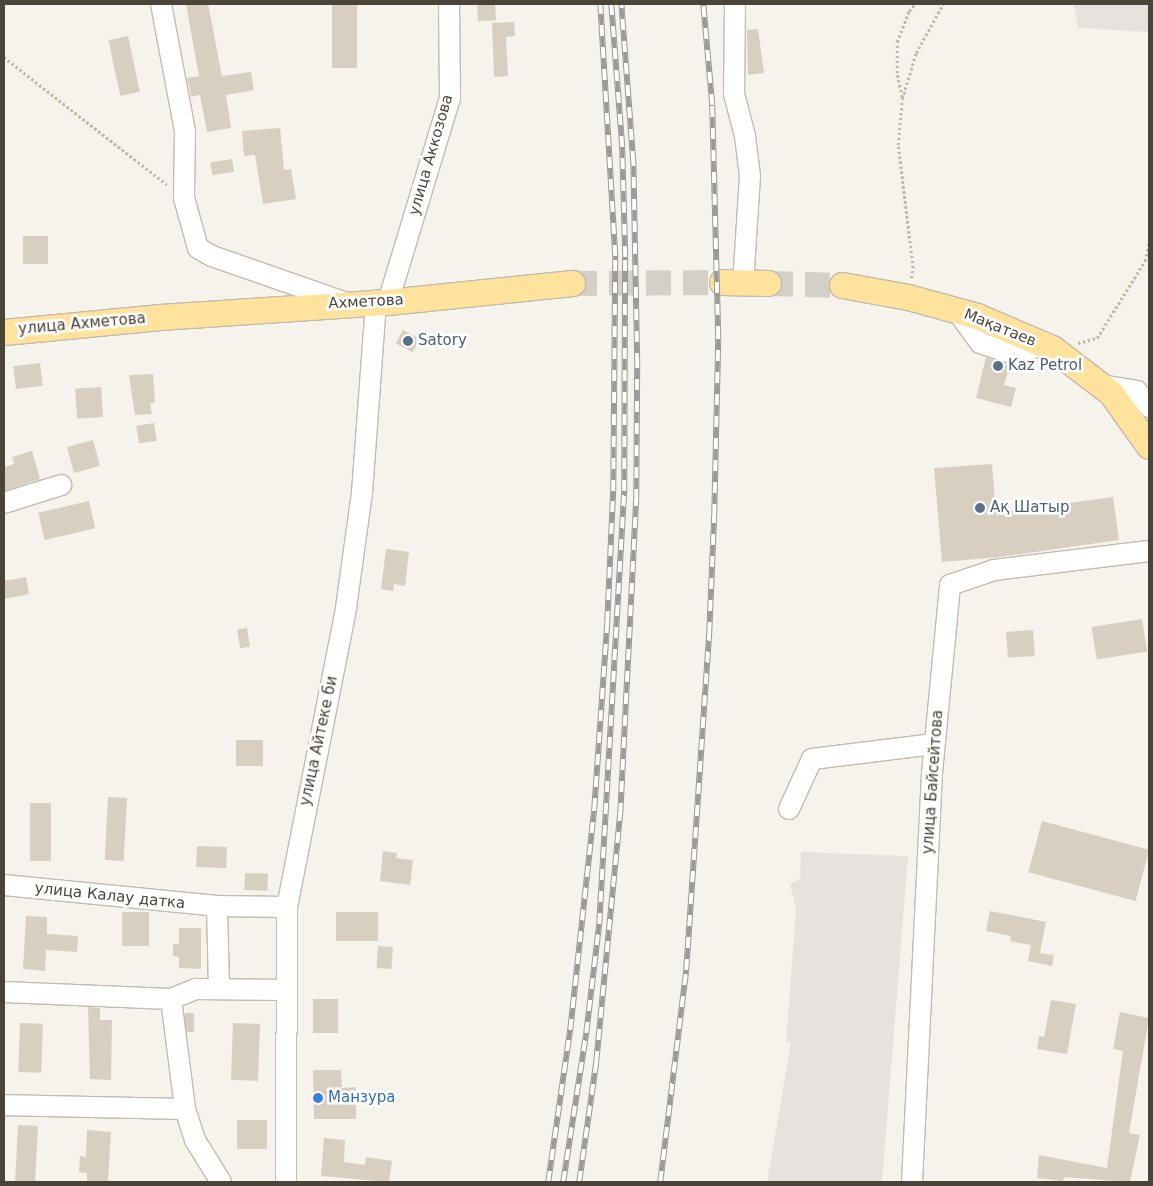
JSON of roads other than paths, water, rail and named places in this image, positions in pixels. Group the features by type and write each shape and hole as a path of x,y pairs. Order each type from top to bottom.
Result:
{"main road":[{"path":"732,282 768,283"},
{"name":"Ахметова","path":"160,317 344,302 382,302 572,283"},
{"name":"Мақатаев","path":"842,285 908,297 957,311 1047,346 1111,393 1149,446"},
{"name":"улица Ахметова","path":"4,332 160,317"}],"street":[{"path":"161,4 185,131 184,198 198,248 212,256 344,302"},
{"name":"улица Аккозова","path":"382,302 450,98 449,4"},
{"path":"732,282 750,176 744,136 734,94 736,4"},
{"name":"улица Айтеке би","path":"286,1182 287,907 346,608 362,493 382,302"},
{"path":"1100,385 1137,391 1149,407"},
{"path":"4,503 61,485"},
{"name":"улица Байсейтова","path":"912,1182 934,744 950,585 994,570 1149,551"},
{"path":"789,809 812,759 934,744"},
{"name":"улица Калау датка","path":"4,885 217,906 287,907"},
{"path":"217,906 219,989"},
{"path":"4,992 171,998 196,989 286,990"},
{"path":"171,998 185,1109 195,1140 221,1182"},
{"path":"4,1105 185,1109"}],"tunnel":[{"path":"572,283 722,282"},
{"path":"768,283 842,285"}],"railway":[{"path":"548,1182 570,1030 594,809 607,622 613,491 615,256 600,4"},
{"path":"563,1182 586,1033 599,924 624,491 625,257 622,147 611,4"},
{"path":"579,1182 596,1062 620,814 636,500 637,364 633,162 621,4"},
{"path":"660,1182 686,970 709,633 714,515 718,337 712,105 703,4"}],"place":[{"name":"Satory","path":"408,341"},
{"name":"Kaz Petrol","path":"998,366"},
{"name":"Ақ Шатыр","path":"980,508"},
{"name":"Манзура","path":"318,1098"}]}
